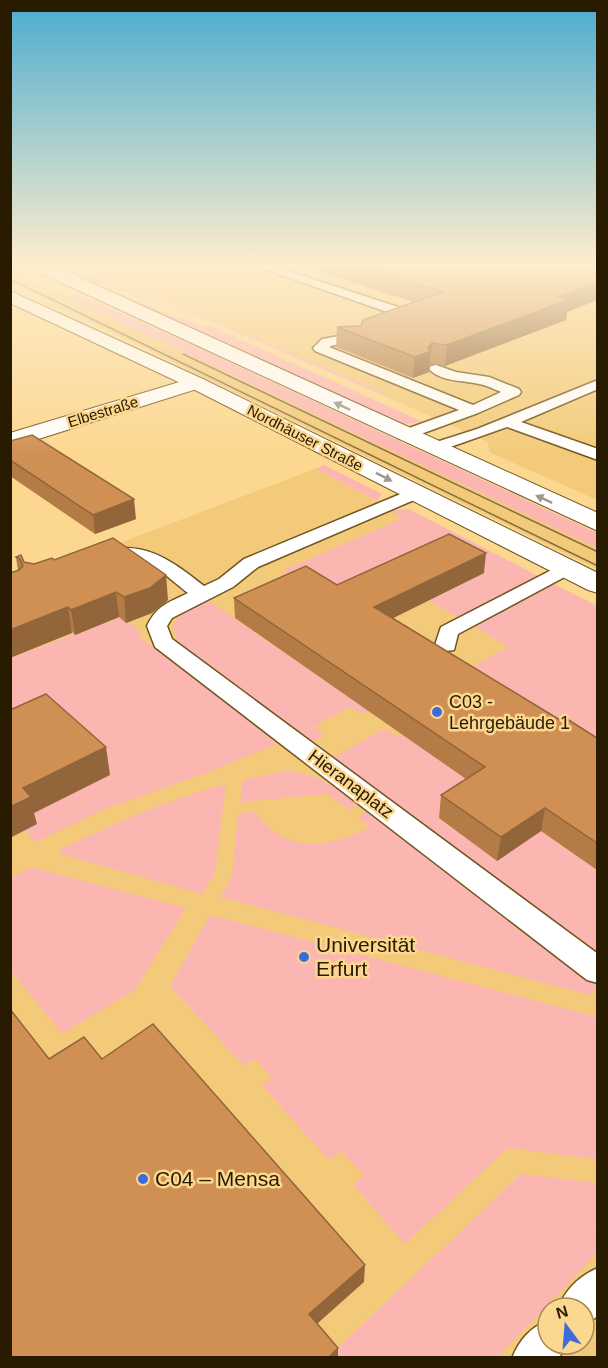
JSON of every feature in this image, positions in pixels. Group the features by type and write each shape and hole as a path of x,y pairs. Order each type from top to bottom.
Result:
{"main road":[{"name":"Nordhäuser Straße","path":"78,328 196,383 597,584"},
{"path":"173,328 597,523"},
{"name":"Elbestraße","path":"10,441 196,383"}],"lane":[{"path":"380,328 359,336 324,344 320,348 472,410"},
{"path":"436,369 453,376 484,380 550,404"},
{"path":"433,448 507,422 597,384"},
{"path":"404,435 514,392"},
{"path":"507,422 597,456"},
{"name":"Hieranaplatz","path":"416,493 251,563 226,583 163,614 157,626 163,642 597,971"},
{"path":"91,561 113,553 145,553 202,594"},
{"path":"446,645 447,631 567,568"}],"shaded area":[{"path":"102,328 132,328 597,548 597,569"},
{"path":"132,328 154,328 202,349 597,533 597,548"},
{"path":"191,328 215,328 423,422 405,424"},
{"path":"226,328 233,328 387,394 380,394"},
{"path":"232,328 597,328 597,500 489,452 488,442"},
{"path":"324,465 382,494 377,501 315,469"},
{"name":"Universität Erfurt","path":"315,469 463,546 472,542 597,606 597,1357 11,1358 11,584"},
{"path":"409,509 538,576 458,617 429,601 483,573 337,605 282,571 403,518 388,510"},
{"path":"552,583 597,606 597,763 453,678 508,647 472,625"},
{"path":"206,599 369,711 362,714 350,707 314,726 325,735 310,744 177,641 173,626 178,618"},
{"path":"119,617 138,629 142,639 258,726 277,744 206,773 102,810 36,842 25,831 11,739 11,658"},
{"path":"385,728 397,737 402,734 482,790 439,818 497,860 541,831 597,870 597,956 329,760"},
{"path":"285,771 307,775 325,782 359,805 349,810 327,794 240,802 243,780"},
{"path":"226,784 215,873 202,894 60,854 60,850 121,821 183,797"},
{"path":"367,811 597,984 597,988 589,995 220,897 232,876 238,813 256,812 267,826 280,835 308,844 339,840 370,827 358,817"},
{"path":"31,867 186,908 135,990 62,1034 11,971 11,878"},
{"path":"210,915 597,1017 597,1159 508,1148 405,1244 353,1185 364,1175 341,1151 329,1160 262,1086 272,1077 255,1059 244,1066 170,986"},
{"path":"521,1174 597,1183 597,1225 594,1229 597,1233 597,1253 556,1296 536,1296 536,1317 498,1357 332,1358 330,1355"}],"building":[{"path":"339,328 493,328 447,345 432,343 428,348 431,351 415,357"},
{"path":"32,435 134,499 93,515 10,460 10,441"},
{"name":"C03 - Lehrgebäude 1","path":"449,534 486,553 374,607 560,720 564,717 597,738 597,843 545,808 501,837 441,795 485,767 234,598 306,566 337,585"},
{"path":"113,538 166,575 150,588 124,597 116,592 71,610 68,607 10,630 10,573 23,566 20,559 16,557 21,555 24,562 34,564 52,558 54,560"},
{"path":"46,694 106,747 23,788 31,797 10,807 10,710"},
{"name":"C04 – Mensa","path":"10,1009 49,1059 84,1037 102,1059 153,1024 365,1265 309,1314 338,1348 328,1358 10,1358"}],"tram line":[{"path":"110,328 598,566"},
{"path":"183,354 598,552"}],"place":[{"name":"C03 - Lehrgebäude 1","path":"437,712"},
{"name":"Universität Erfurt","path":"304,957"},
{"name":"C04 – Mensa","path":"143,1179"}]}
